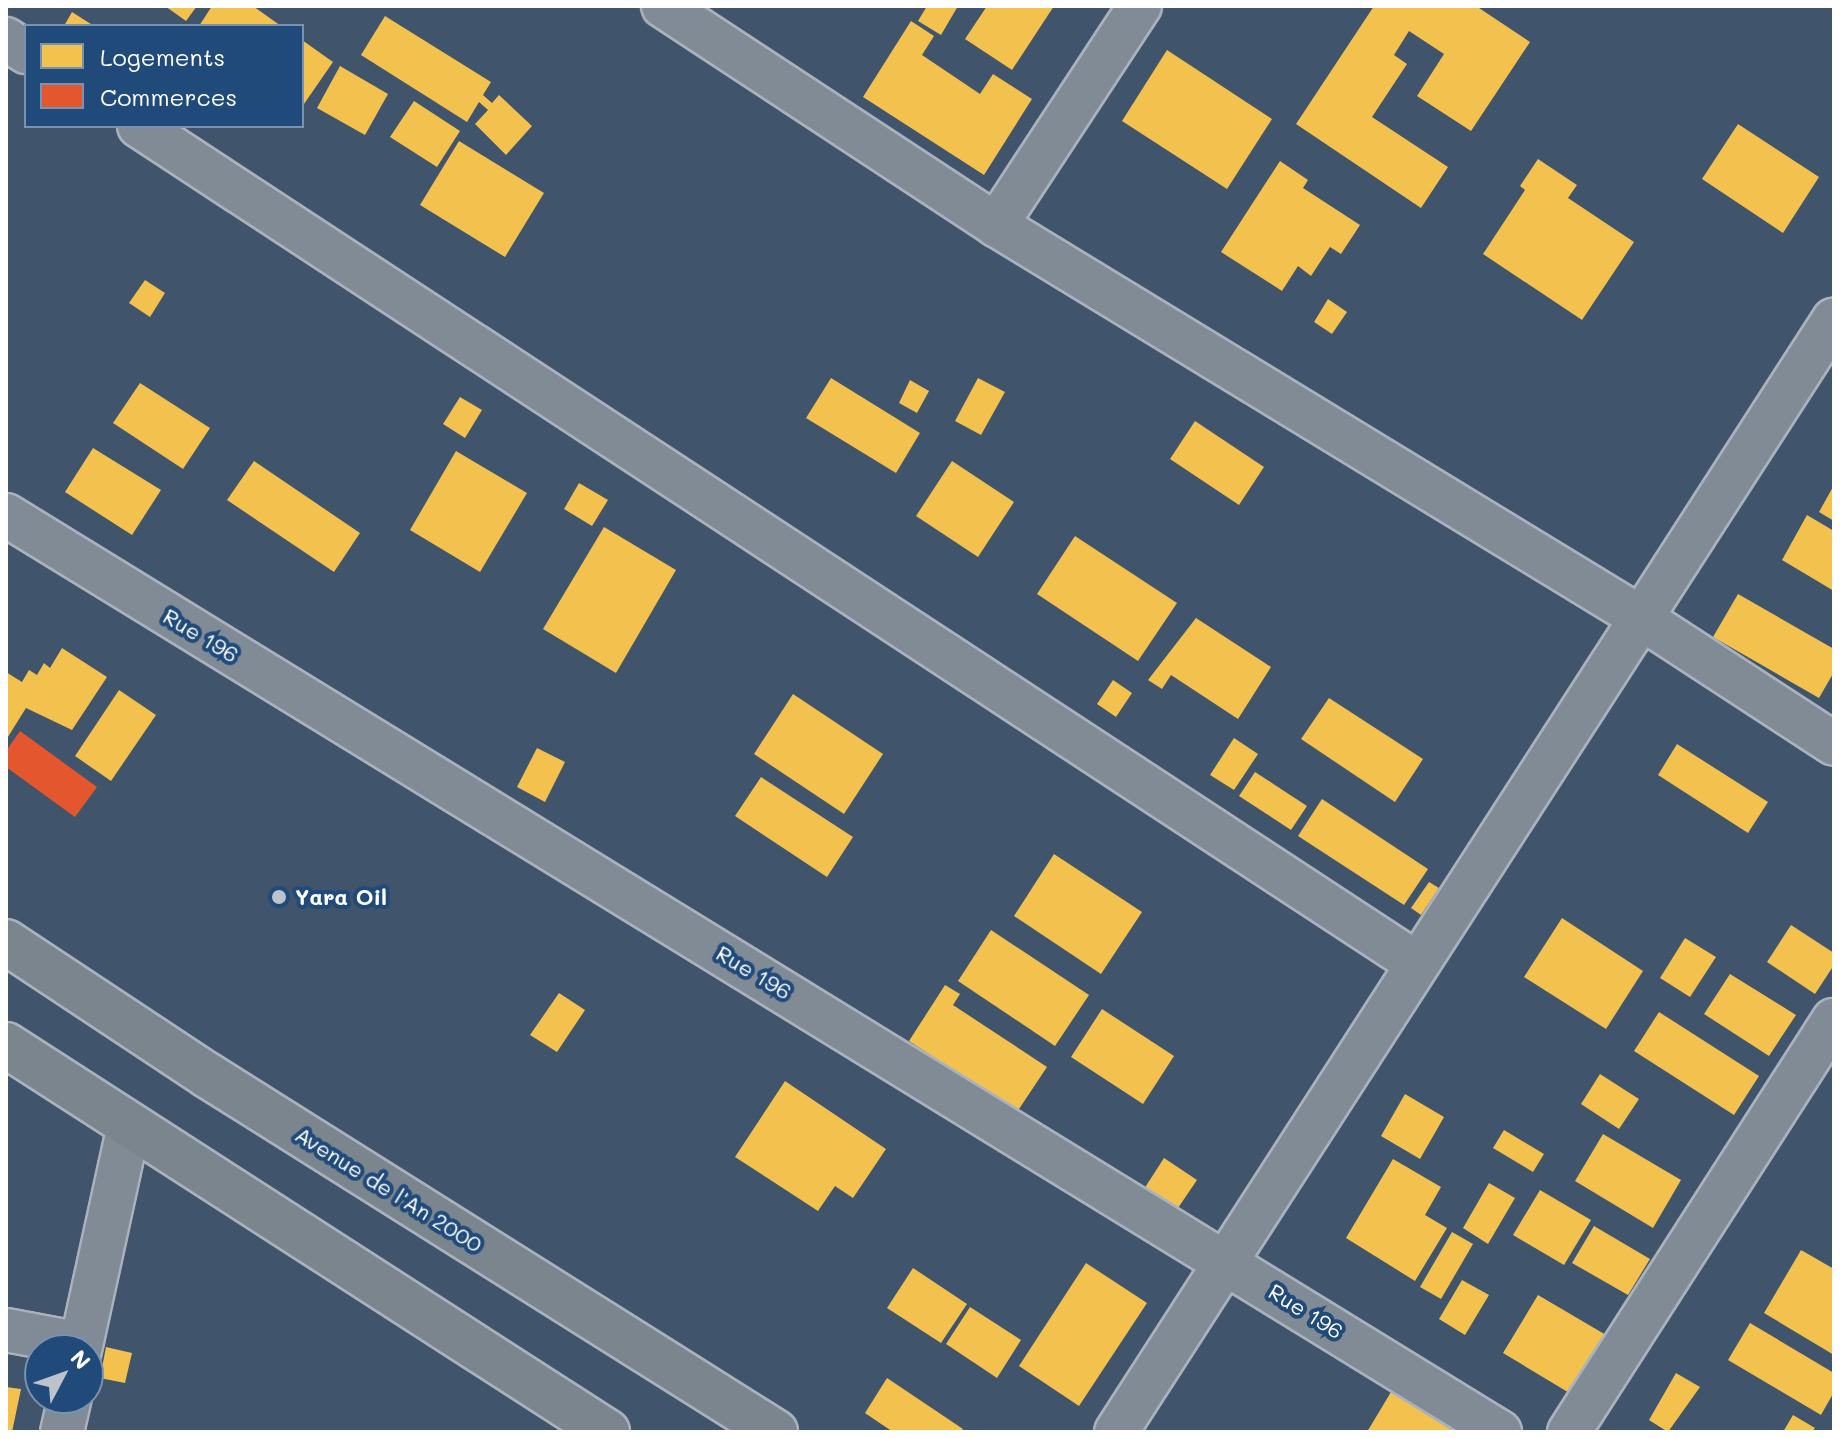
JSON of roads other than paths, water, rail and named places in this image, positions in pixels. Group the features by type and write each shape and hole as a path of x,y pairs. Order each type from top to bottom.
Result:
{"main road":[{"name":"Avenue de l'An 2000","path":"6,942 207,1075 775,1432"},
{"path":"6,1045 607,1432"}],"street":[{"path":"663,6 713,20 996,225 1641,618 1834,744"},
{"path":"996,225 1140,6"},
{"path":"6,39 24,51"},
{"path":"142,128 1416,963"},
{"path":"1116,1432 1834,319"},
{"name":"Rue 196","path":"6,515 1226,1261 1500,1432"},
{"path":"1569,1432 1834,1020"},
{"path":"83,1334 129,1125"}],"place":[{"name":"Yara Oil","path":"279,897"}]}
